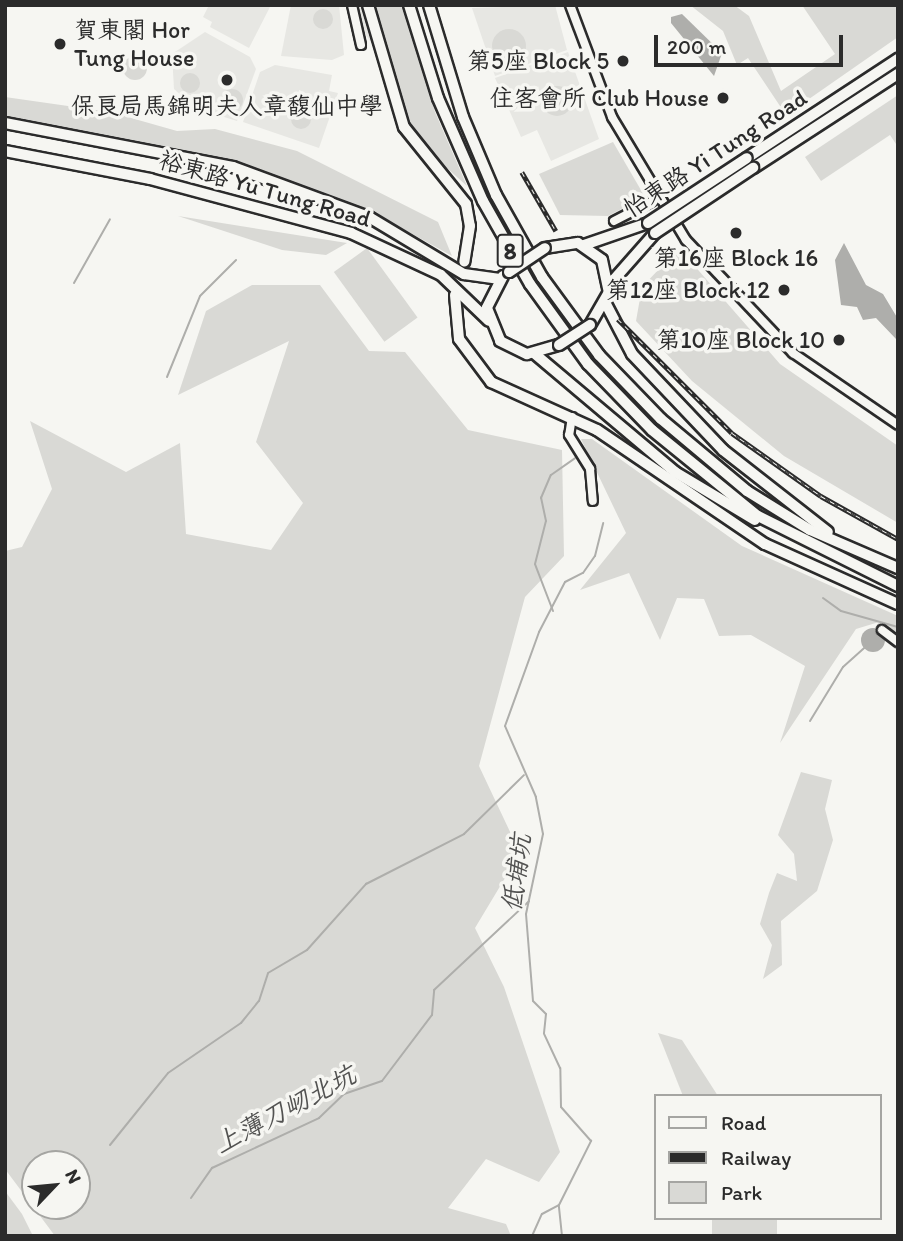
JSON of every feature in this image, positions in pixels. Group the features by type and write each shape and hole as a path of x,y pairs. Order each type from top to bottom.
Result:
{"highway":[{"name":"8","path":"409,5 461,156 550,313 643,422 782,533 898,586"},
{"name":"8","path":"429,5 453,92 489,180 531,261 586,339 714,466 782,514 898,569"},
{"path":"606,304 632,354 723,450 851,548"},
{"path":"534,354 695,486 782,533"}],"main road":[{"path":"368,5 404,127 466,204 470,226 464,262"},
{"name":"怡東路 Yi Tung Road","path":"584,245 648,223 898,59"},
{"name":"怡東路 Yi Tung Road","path":"610,284 626,258 655,233 898,74"},
{"name":"裕東路 Yu Tung Road","path":"5,122 233,167 369,216 464,274 504,275"},
{"name":"裕東路 Yu Tung Road","path":"5,150 150,179 351,233 440,275 489,321"},
{"path":"584,245 602,260 610,284 606,304 590,325 559,345 534,354 507,346 489,321 488,302 504,275 545,248 584,245"},
{"path":"455,295 459,339 481,373 516,396 572,417 765,544 898,604"}],"street":[{"path":"352,5 361,46"},
{"path":"570,5 612,117 686,240 793,353 898,425"},
{"path":"614,220 651,202"},
{"path":"572,417 569,435 590,469 593,501"},
{"path":"882,630 898,642"}],"shaded area":[{"path":"209,5 271,5 249,48 210,27 212,22 203,17"},
{"path":"291,5 339,5 344,55 332,60 281,56"},
{"path":"357,5 364,5 372,44 364,32"},
{"path":"555,5 567,50 495,76 472,8"},
{"path":"682,14 722,53 714,76 671,23 671,17"},
{"path":"205,32 250,57 256,69 237,121 195,108 174,89 172,54"},
{"path":"568,52 599,139 551,161 537,130 521,137 495,78"},
{"path":"275,65 332,75 329,91 338,93 319,148 243,122 260,72"},
{"path":"844,243 866,285 883,294 898,319 896,339 876,318 863,320 857,307 841,305 835,260"},
{"path":"873,628 882,631 885,640 882,649 873,652 864,649 861,640 864,631"}],"green space":[{"path":"373,5 402,5 435,112 467,186 428,151 407,119"},
{"path":"690,5 734,5 749,16 781,91 835,54 802,5 898,5 898,37 786,115 748,58 737,65 723,31"},
{"path":"319,9 327,9 333,19 327,29 319,29 313,23 313,15"},
{"path":"509,29 521,34 526,46 521,58 509,63 497,58 492,46 497,34"},
{"path":"135,56 144,59 147,68 144,77 135,80 126,77 123,68 126,59"},
{"path":"190,73 197,76 200,83 197,90 190,93 183,90 180,83 183,76"},
{"path":"557,86 568,90 572,101 568,112 557,116 546,112 542,101 546,90"},
{"path":"232,89 240,92 243,100 240,108 232,111 224,108 221,100 224,92"},
{"path":"898,95 898,147 890,135 821,181 805,157"},
{"path":"5,97 110,112 177,131 215,129 297,151 438,222 452,256 371,211 249,169 5,118"},
{"path":"301,109 308,112 311,119 308,126 301,129 294,126 291,119 294,112"},
{"path":"613,142 645,197 608,216 560,215 539,174"},
{"path":"178,216 347,243 326,255 282,250"},
{"path":"367,248 418,318 384,342 334,272"},
{"path":"679,248 780,364 898,446 898,523 784,456 692,381 636,321 642,287"},
{"path":"252,285 320,285 369,351 405,352 468,430 562,450 564,556 525,597 479,766 520,853 475,928 504,987 560,1152 539,1182 486,1159 448,1208 506,1224 511,1236 55,1236 43,1220 91,1220 91,1150 21,1150 21,1190 5,1169 5,551 22,547 52,489 30,421 126,472 180,443 186,534 271,550 303,503 256,442 289,341 178,395 206,311"},
{"path":"581,439 592,439 742,546 898,616 898,633 879,622 856,629 780,743 805,666 751,635 719,636 704,599 677,598 660,640 629,573 580,590 626,533"},
{"path":"801,772 832,780 825,809 833,840 817,891 781,921 782,965 763,979 772,945 760,924 769,893 777,873 797,881 794,854 778,835"},
{"path":"658,1033 682,1040 717,1094 682,1094"},
{"path":"5,1191 21,1213 21,1220 25,1220 33,1236 5,1236"},
{"path":"712,1220 777,1220 777,1236 712,1236"}],"waterway":[{"path":"74,283 110,219"},
{"path":"167,377 200,296 236,260"},
{"path":"553,611 535,564 546,521 541,498 551,475 575,458"},
{"name":"低埔坑","path":"562,1236 559,1205 591,1141 561,1107 560,1068 544,1033 546,1014 533,1001 526,914 543,834 536,797 505,726 539,632 565,582 583,573 595,556 603,523"},
{"path":"823,598 841,611 898,627"},
{"path":"810,721 843,667 865,647"},
{"path":"110,1145 168,1073 241,1023 259,1001 268,973 307,950 366,884 464,834 524,775"},
{"name":"上薄刀屻北坑","path":"191,1198 212,1168 319,1118 344,1094 382,1081 432,1015 434,990 529,901"},
{"path":"532,1236 542,1214 559,1205"}],"railway":[{"path":"522,172 556,231"},
{"path":"618,319 732,433 821,496 898,539"}],"place":[{"name":"賀東閣 Hor Tung House","path":"60,44"},
{"name":"第5座 Block 5","path":"623,61"},
{"name":"保良局馬錦明夫人章馥仙中學","path":"227,80"},
{"name":"住客會所 Club House","path":"723,98"},
{"name":"第16座 Block 16","path":"736,233"},
{"name":"第12座 Block 12","path":"784,290"},
{"name":"第10座 Block 10","path":"839,340"}]}
